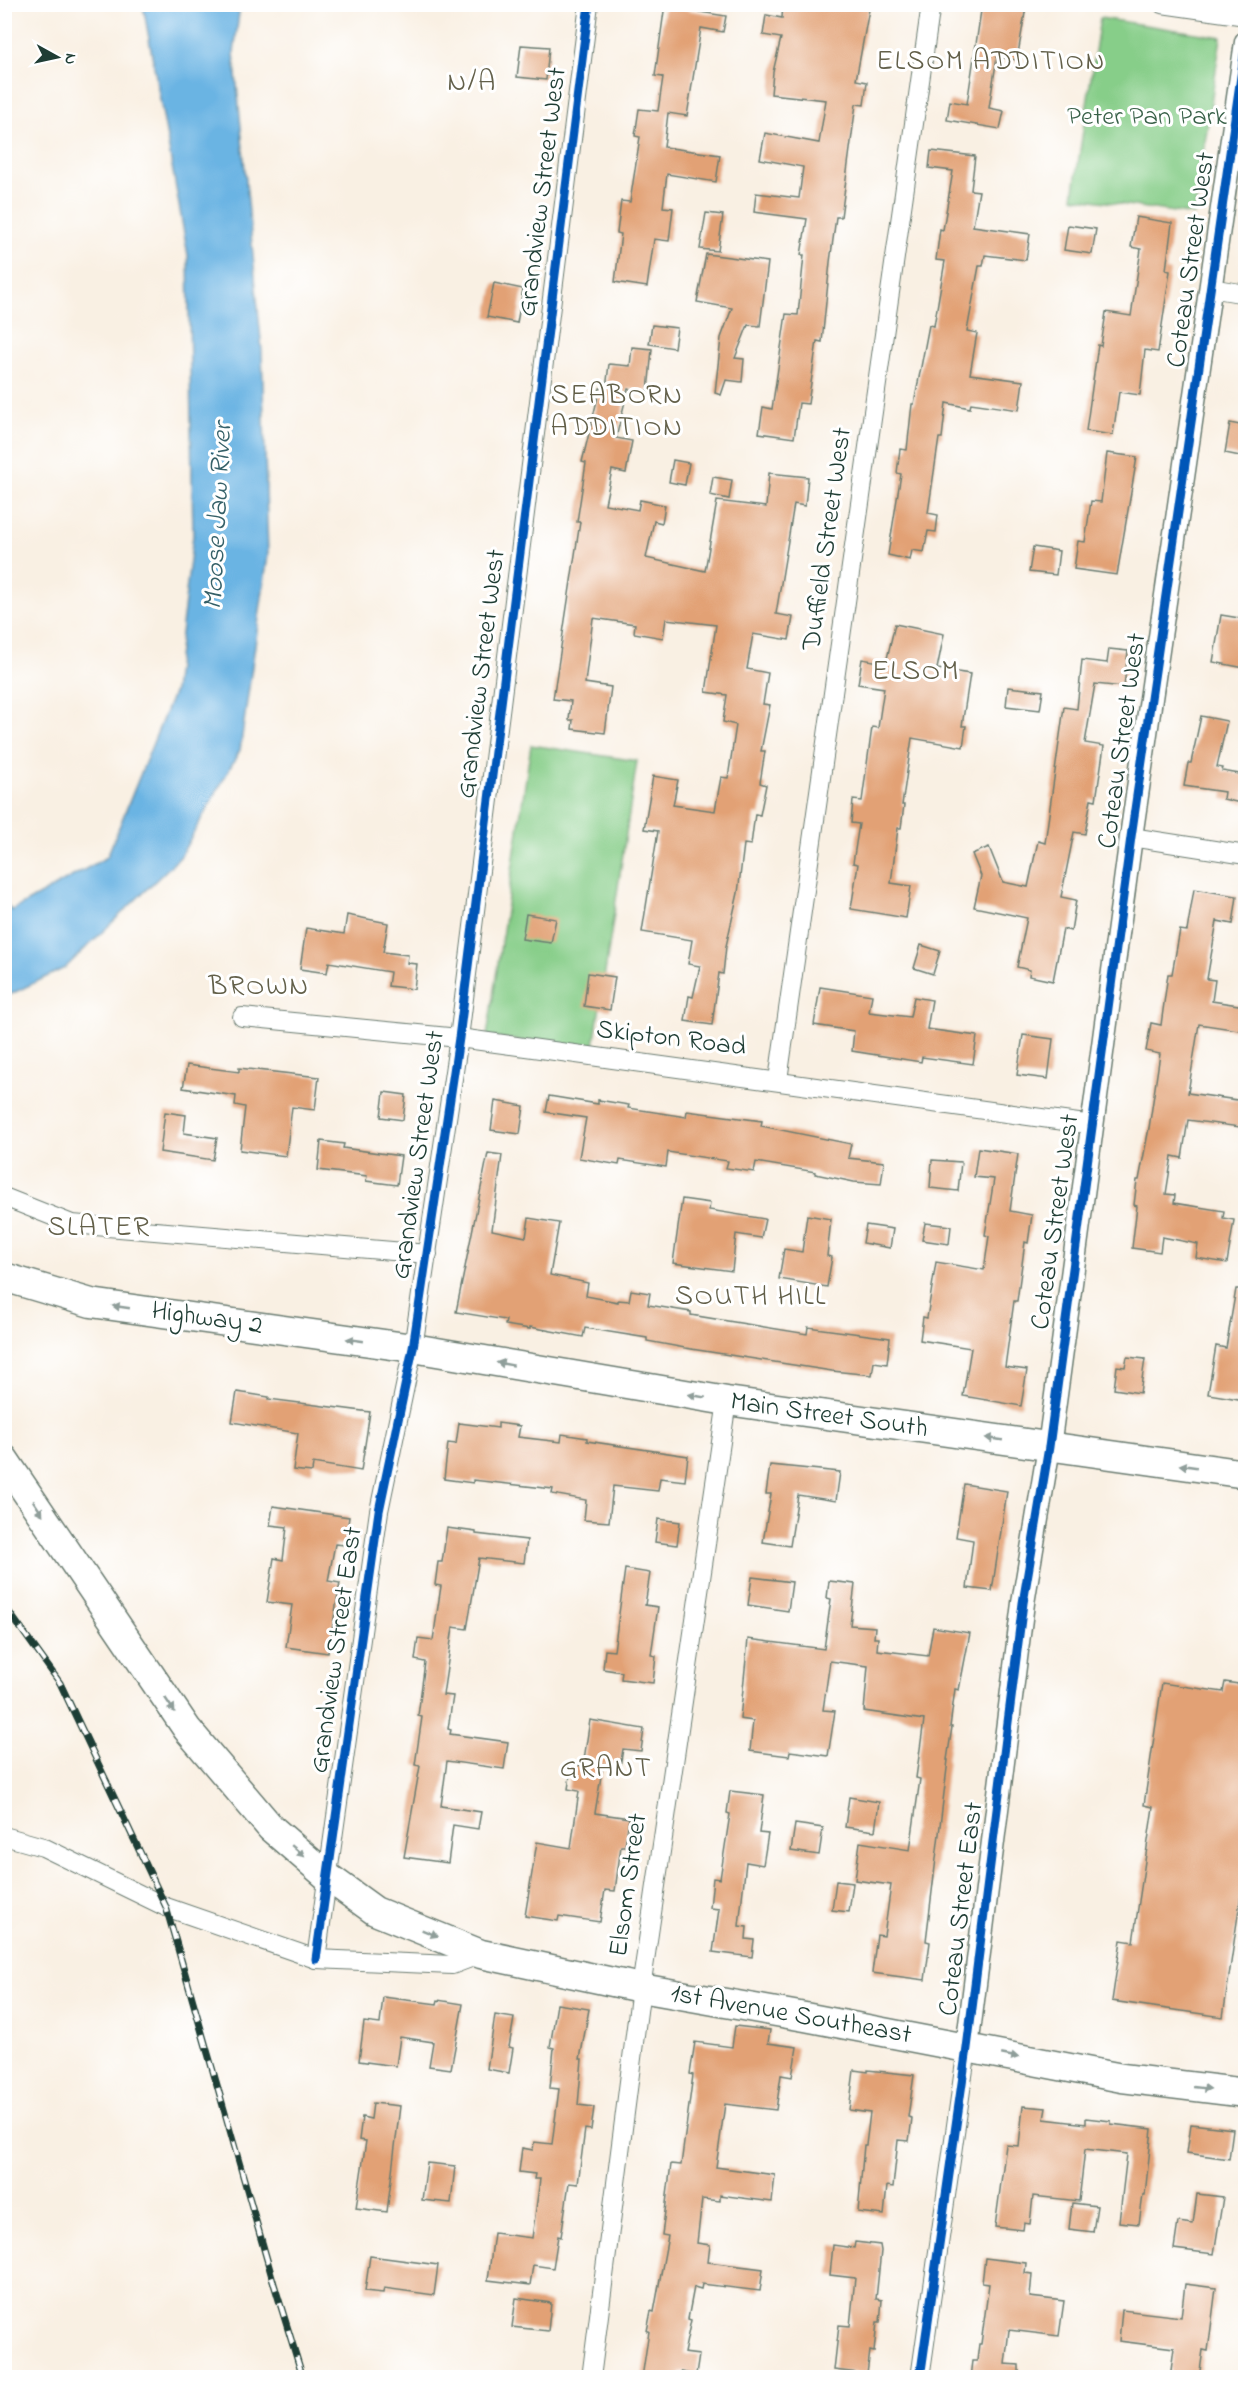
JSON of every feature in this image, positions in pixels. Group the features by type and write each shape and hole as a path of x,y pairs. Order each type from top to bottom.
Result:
{"main road":[{"name":"Highway 2","path":"4,1277 90,1303 413,1348"},
{"name":"Main Street South","path":"413,1348 727,1401 1245,1474"},
{"name":"1st Avenue Southeast","path":"4,1459 187,1729 264,1819 328,1877 375,1911 481,1954 641,1988 1122,2078 1245,2092"}],"street":[{"name":"Grandview Street West","path":"413,1348 459,1038 589,4"},
{"name":"Duffield Street West","path":"778,1080 931,4"},
{"path":"1162,4 1245,16"},
{"name":"Coteau Street West","path":"1049,1447 1131,837 1245,42"},
{"path":"1210,288 1245,294"},
{"path":"1131,837 1245,855"},
{"name":"Skipton Road","path":"242,1017 459,1038 1093,1125"},
{"path":"4,1197 72,1224 428,1254"},
{"name":"Grandview Street East","path":"316,1959 379,1511 413,1348"},
{"name":"Elsom Street","path":"591,2378 641,1988 727,1401"},
{"name":"Coteau Street East","path":"920,2378 967,2048 1023,1603 1049,1447"},
{"path":"4,1836 43,1848 166,1907 316,1959 452,1965 481,1954"}],"green space":[{"name":"Peter Pan Park","path":"1100,18 1221,37 1194,215 1073,197"},
{"path":"531,745 637,761 593,1052 487,1036"}],"water":[{"name":"Moose Jaw River","path":"143,5 240,5 234,53 262,351 268,555 240,750 180,857 65,968 5,997 5,901 11,911 107,857 174,691 193,535 188,255"}],"building":[{"path":"665,4 681,4 681,9 726,16 723,32 701,28 687,116 668,113 664,147 720,155 716,182 667,174 663,207 673,208 669,241 654,239 647,287 615,282 621,234 617,233 621,201 630,202 640,137 635,136 639,109 658,111 663,77 655,76"},
{"path":"783,4 870,4 856,80 867,82 864,105 856,104 841,217 836,217 822,342 817,341 808,404 799,403 794,438 759,433 763,407 772,409 786,314 798,315 804,255 801,255 807,219 754,212 756,193 799,198 803,167 760,159 765,133 819,143 826,100 771,94 773,72 781,38 763,35 766,15 782,18"},
{"path":"982,4 1026,7 1017,60 997,57 989,108 1004,111 1000,129 947,120 950,101 967,104"},
{"path":"521,45 549,47 546,80 517,77"},
{"path":"931,151 975,156 971,190 979,191 973,226 1030,234 1026,260 985,255 983,266 979,266 967,331 977,333 970,374 1023,381 1019,410 971,403 970,408 946,403 928,513 938,515 936,532 928,531 924,552 912,550 910,560 888,555 901,474 897,473 900,449 907,450 912,404 914,404 929,325 934,326 945,261 936,260 940,229 943,230 953,171 929,168"},
{"path":"706,213 723,215 718,251 700,249"},
{"path":"1136,217 1172,223 1166,270 1170,271 1158,352 1145,350 1140,395 1119,392 1113,435 1086,431 1098,345 1101,346 1106,312 1131,316 1141,249 1131,247"},
{"path":"1068,225 1096,229 1092,254 1064,250"},
{"path":"706,254 768,262 760,326 748,325 735,358 744,359 742,382 726,380 721,395 715,393 721,338 732,308 697,302"},
{"path":"494,283 523,289 517,323 487,317"},
{"path":"652,325 677,328 674,348 649,344"},
{"path":"632,347 652,349 648,391 628,389 616,438 632,441 626,473 612,470 605,504 638,510 640,500 665,505 662,523 654,521 646,558 705,571 717,501 766,507 769,473 808,477 805,506 794,504 776,614 793,617 789,640 753,634 747,669 768,673 763,704 770,705 761,751 765,751 760,783 766,785 760,815 755,814 751,845 744,844 738,893 726,946 723,974 719,973 712,1025 685,1021 689,996 693,997 700,966 688,964 692,940 642,932 658,831 644,829 653,776 678,780 673,805 715,811 721,777 728,778 736,725 723,722 727,695 706,692 716,625 666,619 663,638 634,633 635,624 593,618 585,683 611,687 605,733 572,729 573,720 569,720 571,701 553,699 580,522 577,522 586,463 582,462 600,388 606,389 609,364 630,366"},
{"path":"1230,423 1245,426 1245,457 1225,453"},
{"path":"1107,453 1137,457 1117,575 1074,569 1078,541 1085,542 1091,501 1101,502"},
{"path":"673,460 689,463 685,485 669,482"},
{"path":"713,477 732,480 729,499 710,495"},
{"path":"1033,547 1059,551 1056,575 1029,572"},
{"path":"1221,615 1245,619 1245,668 1213,662"},
{"path":"895,624 944,634 937,669 970,674 962,726 966,726 963,747 912,738 901,828 898,828 891,883 911,886 906,918 851,909 858,864 853,863 859,824 851,823 853,800 862,801 872,727 878,728 884,688 858,684 862,659 886,663"},
{"path":"1109,649 1128,651 1124,687 1095,684 1085,743 1104,746 1096,800 1091,799 1085,834 1074,832 1061,897 1076,900 1071,931 1063,929 1053,981 1029,976 1030,970 1017,967 1027,918 974,907 981,876 972,854 989,847 1003,882 1028,887 1038,841 1045,843 1064,707 1077,709 1082,660 1107,663"},
{"path":"1008,687 1043,691 1040,710 1006,706"},
{"path":"1201,716 1227,721 1217,767 1223,768 1222,771 1245,775 1245,804 1223,799 1224,792 1184,786"},
{"path":"1194,889 1237,896 1233,924 1217,921 1207,979 1215,980 1212,1001 1245,1006 1245,1031 1199,1024 1188,1093 1244,1101 1240,1127 1188,1120 1182,1158 1172,1156 1166,1194 1175,1195 1174,1203 1224,1211 1223,1218 1234,1220 1227,1263 1196,1258 1198,1244 1162,1237 1160,1252 1132,1248 1137,1206 1134,1205 1137,1180 1139,1180 1149,1128 1160,1054 1146,1051 1151,1023 1161,1025 1168,974 1172,974 1180,930 1187,931"},
{"path":"526,914 556,919 551,943 522,939"},
{"path":"347,915 388,923 383,952 408,955 407,963 417,964 414,989 388,986 390,972 329,962 327,973 300,969 306,928 344,934"},
{"path":"921,945 940,951 933,974 914,968"},
{"path":"588,973 615,977 610,1010 584,1006"},
{"path":"820,987 872,995 869,1012 910,1017 914,997 932,1000 927,1029 977,1036 973,1064 922,1057 921,1062 852,1051 854,1031 814,1025"},
{"path":"1023,1035 1053,1039 1048,1079 1017,1075"},
{"path":"187,1065 239,1072 239,1068 319,1077 315,1110 292,1107 286,1156 240,1150 245,1107 235,1105 236,1096 183,1088"},
{"path":"384,1092 406,1095 403,1120 381,1117"},
{"path":"549,1096 598,1104 598,1100 629,1105 628,1108 686,1117 687,1111 762,1121 761,1126 851,1144 848,1158 884,1162 881,1184 854,1182 815,1174 816,1172 756,1162 754,1172 726,1168 728,1161 668,1152 666,1167 620,1160 619,1165 579,1158 586,1118 546,1112"},
{"path":"495,1101 524,1106 520,1134 491,1130"},
{"path":"165,1112 186,1115 184,1133 217,1138 213,1160 160,1152"},
{"path":"321,1141 344,1144 343,1148 401,1156 397,1185 366,1181 367,1176 318,1170"},
{"path":"978,1148 1018,1154 1010,1211 1032,1215 1028,1243 1025,1242 1017,1301 1014,1301 1005,1367 1027,1370 1021,1406 963,1396 971,1348 920,1340 923,1317 927,1318 936,1262 984,1270 989,1236 985,1235 994,1179 974,1177"},
{"path":"488,1153 502,1155 492,1230 526,1237 529,1218 559,1223 550,1275 588,1283 586,1296 618,1302 618,1300 629,1301 631,1290 650,1293 648,1305 691,1312 691,1315 807,1334 808,1327 890,1338 887,1364 874,1362 872,1375 832,1371 685,1348 647,1341 647,1338 585,1328 583,1337 530,1327 530,1329 505,1325 506,1320 456,1312"},
{"path":"932,1160 961,1162 958,1191 930,1188"},
{"path":"682,1199 710,1203 709,1210 765,1219 761,1238 736,1234 732,1271 673,1263"},
{"path":"807,1215 831,1219 827,1256 832,1257 827,1287 779,1279 784,1249 802,1252"},
{"path":"925,1223 951,1226 949,1244 922,1240"},
{"path":"866,1225 893,1229 890,1248 863,1243"},
{"path":"1236,1289 1245,1289 1245,1400 1208,1394 1216,1346 1226,1348"},
{"path":"1127,1357 1145,1359 1140,1393 1114,1389 1117,1366 1125,1367"},
{"path":"237,1392 269,1397 268,1399 370,1412 361,1471 313,1463 312,1472 293,1470 298,1433 232,1422"},
{"path":"459,1423 498,1428 498,1423 520,1426 518,1437 561,1442 562,1434 587,1438 587,1441 688,1456 685,1481 660,1478 658,1491 613,1486 609,1522 584,1520 586,1500 552,1494 553,1489 444,1479 448,1443 456,1444"},
{"path":"770,1465 840,1472 836,1501 798,1495 790,1546 763,1542 771,1494 766,1494"},
{"path":"964,1484 1007,1491 992,1591 967,1588 973,1540 956,1537"},
{"path":"273,1506 349,1517 345,1545 335,1544 328,1581 340,1583 328,1653 286,1647 292,1605 267,1602 274,1558 283,1560 287,1527 270,1525"},
{"path":"658,1519 680,1522 677,1545 655,1542"},
{"path":"447,1528 527,1540 524,1563 479,1558 467,1629 453,1627 443,1695 453,1696 448,1729 451,1730 450,1734 508,1742 504,1769 447,1761 441,1806 481,1812 478,1829 453,1825 448,1863 404,1857 420,1766 415,1765 422,1717 418,1716 425,1662 415,1660 418,1638 433,1640 441,1586 435,1585 438,1562 442,1562"},
{"path":"625,1569 650,1573 645,1605 658,1607 651,1655 656,1656 653,1683 621,1679 622,1672 603,1669 605,1650 614,1651"},
{"path":"752,1577 792,1582 788,1611 748,1605"},
{"path":"829,1581 855,1584 850,1625 875,1627 874,1638 878,1638 877,1650 928,1656 933,1627 970,1633 959,1690 955,1689 950,1727 952,1727 926,1941 930,1942 925,1980 872,1973 877,1935 884,1936 891,1885 855,1880 860,1842 910,1850 920,1779 916,1778 924,1720 864,1711 868,1666 830,1661 823,1710 835,1711 828,1756 790,1751 789,1756 750,1751 753,1721 740,1719 748,1639 824,1649 831,1599 827,1598"},
{"path":"1225,1682 1245,1685 1245,1867 1223,2017 1112,2001 1121,1940 1133,1942 1153,1807 1144,1805 1162,1683 1223,1692"},
{"path":"590,1720 644,1729 641,1751 623,1749 620,1767 603,1764 595,1813 629,1818 625,1846 621,1846 615,1891 605,1890 600,1922 559,1916 558,1921 525,1916 537,1842 571,1848 579,1791 568,1789 572,1764 583,1766"},
{"path":"730,1791 764,1795 759,1833 768,1834 763,1865 746,1862 739,1926 747,1927 746,1939 754,1940 752,1957 713,1952 719,1909 710,1908 713,1878 720,1879 730,1814 727,1813"},
{"path":"849,1797 879,1802 875,1831 845,1827"},
{"path":"795,1824 823,1828 819,1855 791,1851"},
{"path":"836,1881 853,1883 849,1912 832,1910"},
{"path":"383,1997 437,2004 438,2000 463,2004 451,2069 429,2066 433,2042 400,2037 396,2066 359,2061 364,2022 380,2024"},
{"path":"557,2004 589,2009 580,2059 582,2059 578,2105 594,2107 591,2130 585,2129 578,2184 569,2183 561,2237 558,2236 553,2268 533,2265 530,2285 488,2280 494,2233 532,2238 540,2179 534,2179 535,2174 519,2172 522,2148 533,2150 534,2142 552,2144 559,2089 550,2088 554,2048 550,2047"},
{"path":"495,2015 514,2018 509,2047 513,2048 509,2073 487,2069"},
{"path":"735,2026 770,2030 768,2043 797,2047 792,2077 781,2075 776,2110 725,2104 716,2167 775,2175 772,2202 720,2195 720,2201 702,2199 697,2243 710,2245 708,2262 763,2269 760,2291 702,2284 701,2289 694,2287 688,2319 691,2320 684,2353 699,2355 696,2375 680,2372 679,2378 642,2378 649,2331 647,2331 651,2311 654,2312 668,2236 662,2235 671,2164 681,2165 695,2042 732,2047"},
{"path":"854,2070 914,2075 908,2117 912,2118 909,2141 898,2140 893,2187 887,2186 884,2215 858,2212 864,2145 866,2145 870,2113 849,2110"},
{"path":"373,2103 400,2106 387,2212 356,2208 366,2141 359,2140 362,2117 371,2119"},
{"path":"1023,2106 1046,2108 1044,2119 1086,2124 1086,2118 1111,2121 1111,2124 1152,2129 1145,2195 1143,2195 1139,2224 1119,2222 1127,2154 1085,2149 1079,2201 1033,2196 1030,2224 1024,2223 1023,2230 995,2227 1006,2145 1019,2146"},
{"path":"1191,2124 1233,2129 1229,2159 1187,2153"},
{"path":"427,2163 455,2166 451,2203 422,2200"},
{"path":"1197,2194 1223,2197 1214,2254 1174,2249 1178,2222 1193,2224"},
{"path":"1072,2203 1097,2206 1093,2232 1069,2229"},
{"path":"855,2242 880,2245 881,2251 876,2299 882,2300 880,2322 877,2322 874,2352 870,2351 867,2374 834,2370 839,2325 850,2326 855,2278 830,2275 833,2245 854,2248"},
{"path":"370,2256 438,2265 434,2295 384,2288 383,2293 365,2291"},
{"path":"985,2258 1026,2263 1025,2273 1032,2274 1030,2297 1064,2301 1059,2336 1009,2330 1005,2364 1019,2365 1019,2378 970,2378 972,2361 977,2361 979,2344 981,2344 989,2284 982,2283"},
{"path":"1185,2284 1216,2288 1208,2351 1203,2350 1199,2378 1170,2378 1174,2348 1119,2341 1122,2310 1181,2317"},
{"path":"516,2298 551,2303 548,2331 512,2327"}],"railway":[{"path":"4,1605 60,1683 166,1907 303,2378"}],"cycle path":[{"path":"316,1959 379,1511 413,1348 459,1038 589,4"},
{"path":"920,2378 967,2048 1023,1603 1049,1447 1131,837 1246,42"}],"district":[{"name":"ELSOM ADDITION","path":"991,62"},
{"name":"N/A","path":"472,83"},
{"name":"SEABORN ADDITION","path":"617,412"},
{"name":"ELSOM","path":"916,672"},
{"name":"BROWN","path":"259,987"},
{"name":"SLATER","path":"99,1228"},
{"name":"SOUTH HILL","path":"751,1297"},
{"name":"GRANT","path":"606,1769"}]}
